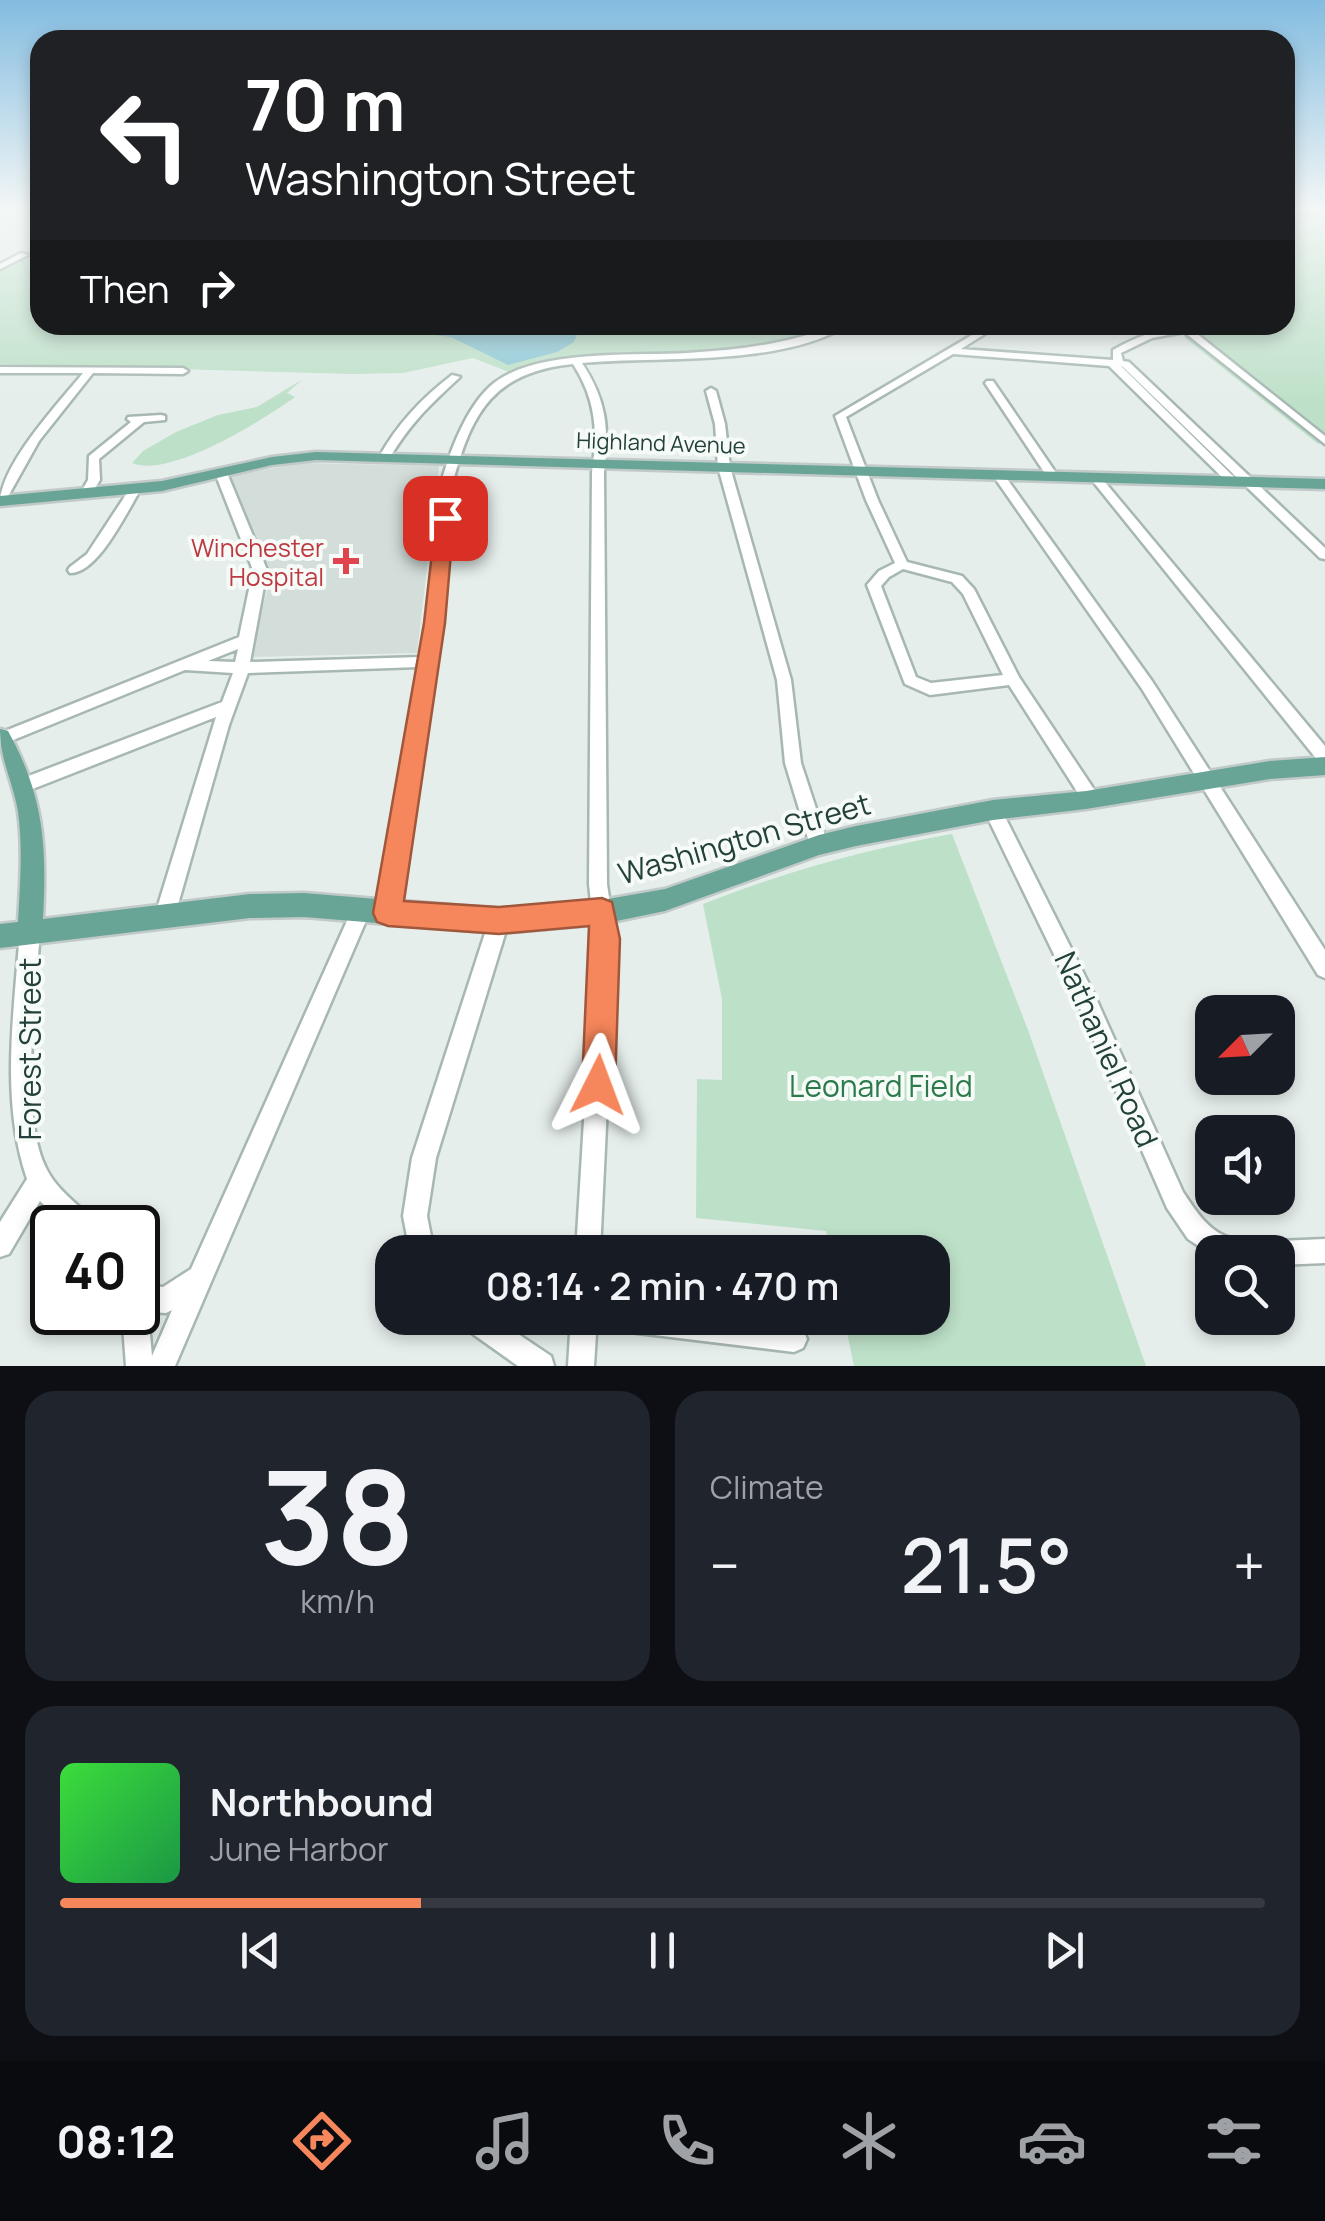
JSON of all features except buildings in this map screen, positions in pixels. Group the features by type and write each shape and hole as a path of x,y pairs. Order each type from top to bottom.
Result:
{"main road":[{"name":"Highland Avenue","path":"0,501 135,489 296,458 385,457 1325,484"},
{"name":"Forest Street","path":"1,738 24,785 34,860 30,931"},
{"name":"Washington Street","path":"0,936 250,906 499,921 602,912 665,900 819,845 993,810 1325,766"}],"street":[{"path":"161,1366 374,911 427,662 452,460 494,388 506,379 576,362 748,351 807,335"},
{"path":"902,565 840,416 978,335"},
{"path":"1119,364 1116,352 1151,335"},
{"path":"1193,335 1325,441"},
{"path":"953,351 1119,364"},
{"path":"576,362 599,400 603,432 599,463 598,884 605,939 589,1235"},
{"path":"1119,364 1113,364 1325,556"},
{"path":"0,370 183,371"},
{"path":"0,501 34,440 91,370"},
{"path":"385,457 397,432 414,412 455,377"},
{"path":"990,383 1052,476"},
{"path":"711,391 720,424 724,467 784,680 793,763 819,845"},
{"path":"86,494 94,480 93,458 135,419 161,418"},
{"path":"165,915 242,668 260,570 220,474"},
{"path":"998,474 1146,685 1325,968"},
{"path":"1094,477 1325,757"},
{"path":"74,570 92,557 135,489"},
{"path":"1014,679 930,689 910,680 874,585 884,574 902,565 957,579 970,592 1014,679 1090,799"},
{"path":"1,738 246,640"},
{"path":"184,665 242,668 427,662"},
{"path":"24,785 228,706"},
{"name":"Nathaniel Road","path":"993,810 1080,985 1175,1200 1200,1235"},
{"path":"419,1235 415,1216 424,1158 499,921"},
{"name":"Forest Street","path":"30,931 23,1113 26,1147 39,1181 62,1205"},
{"path":"0,1246 39,1181"},
{"path":"1295,1252 1325,1252"},
{"path":"160,1300 190,1286 202,1272"},
{"path":"137,1335 139,1366"},
{"path":"497,1335 542,1366"},
{"path":"581,1366 583,1335"},
{"path":"761,1335 794,1339"}],"shaded area":[{"name":"Winchester Hospital","path":"302,463 439,466 417,653 249,657 270,580 228,476"}],"green space":[{"path":"0,274 30,274 30,335 802,335 738,350 609,354 511,373 473,358 403,373 352,374 0,364"},
{"path":"1295,274 1325,274 1325,443 1318,444 1184,335 1295,335"},
{"path":"303,379 287,393 295,397 216,445 169,463 132,463 143,451 176,432 218,415 257,407"},
{"name":"Leonard Field","path":"952,834 1028,1030 1146,1366 854,1366 848,1335 950,1335 950,1235 827,1235 826,1231 696,1218 697,1079 722,1080 722,999 703,904 826,863"}],"water":[{"path":"435,335 577,335 574,342 557,352 508,365 451,337"}],"place":[{"name":"Winchester Hospital","path":"346,561"}],"route":[{"path":"445,518 434,623 388,913 499,921 602,912 605,939 598,1085"}]}
